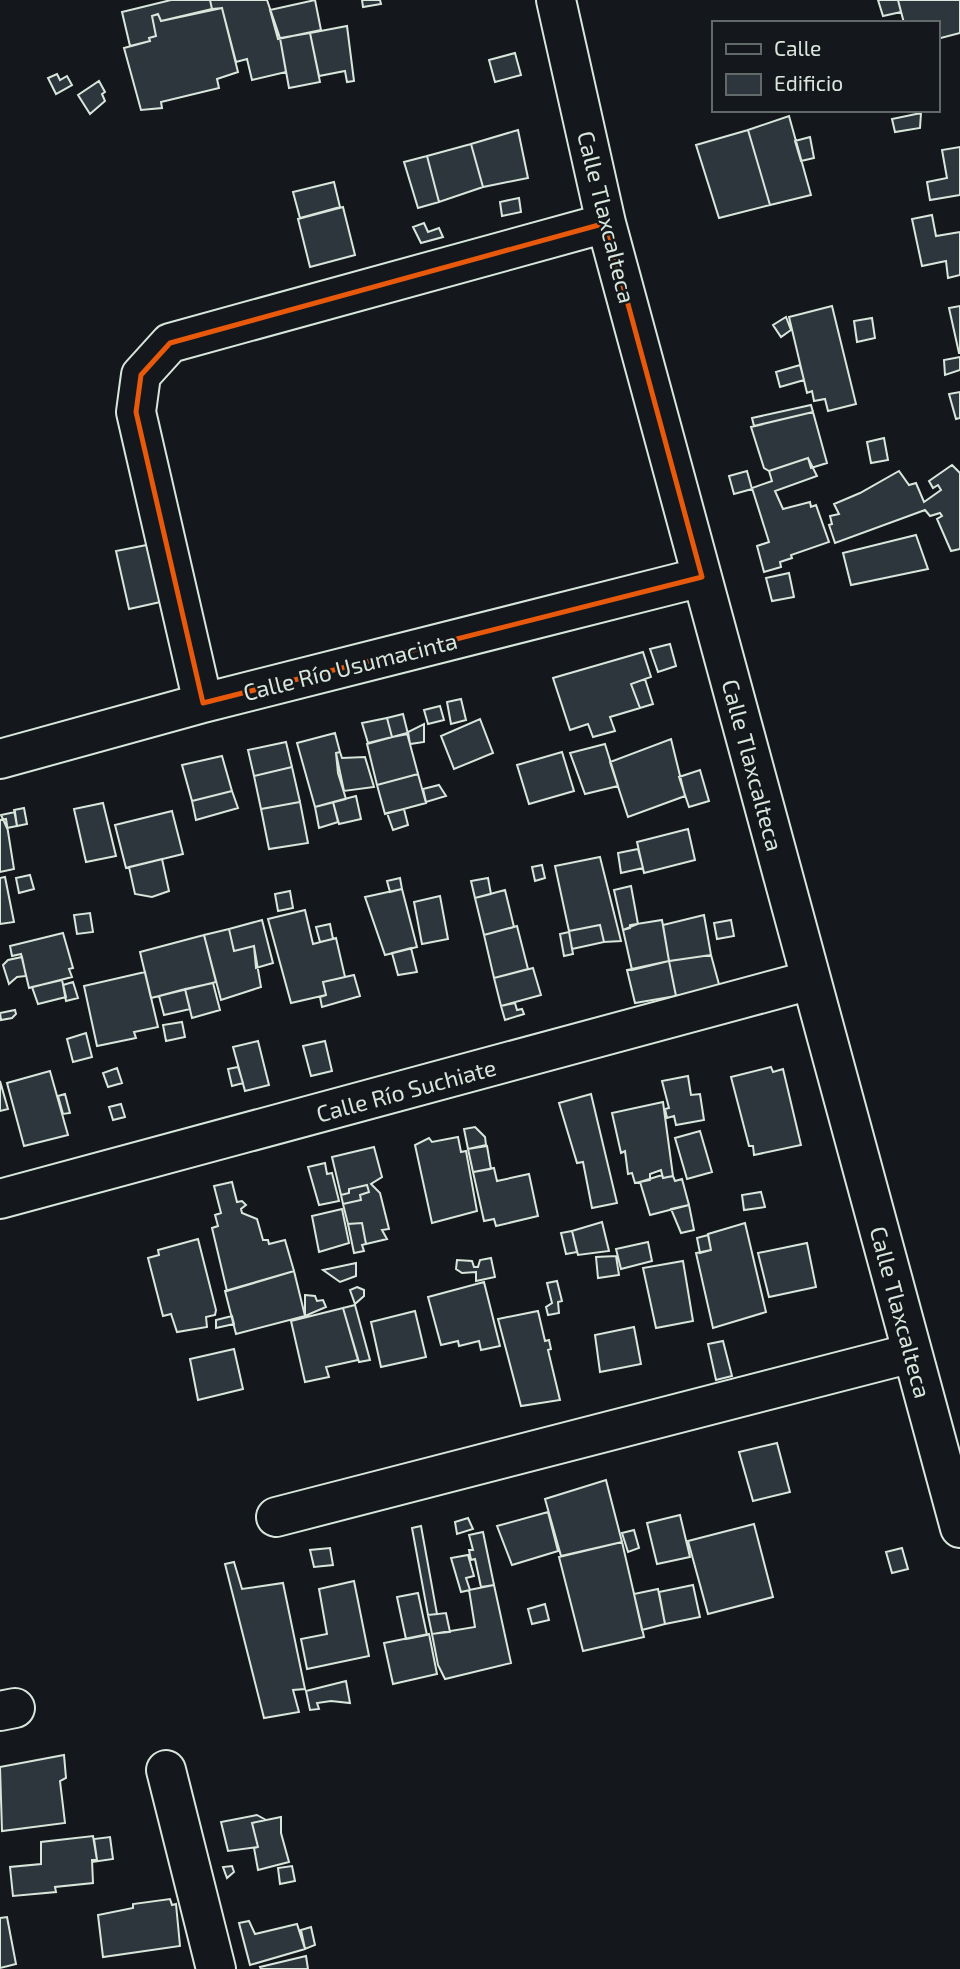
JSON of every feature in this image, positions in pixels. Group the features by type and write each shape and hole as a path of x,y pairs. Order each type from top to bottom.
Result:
{"street":[{"name":"Calle Tlaxcalteca","path":"556,0 606,223 960,1528"},
{"path":"203,703 135,412 141,375 170,344 606,223"},
{"name":"Calle Río Usumacinta","path":"0,759 203,703 702,577"},
{"name":"Calle Río Suchiate","path":"0,1199 811,981"},
{"path":"276,1517 912,1353"},
{"path":"166,1770 216,1969"}],"highlighted area":[{"path":"606,223 702,577 203,703 136,412 141,375 170,343"}],"building":[{"path":"171,0 210,0 212,9 161,21 158,14 152,16 156,36 149,38 150,41 130,46 122,12"},
{"path":"210,0 267,0 280,38 286,72 252,80 247,59 236,62 222,8 212,9"},
{"path":"315,0 321,30 278,39 270,10"},
{"path":"362,0 380,0 381,4 363,7"},
{"path":"878,0 898,0 901,12 883,16"},
{"path":"898,0 960,0 960,33 939,38 939,21 903,21"},
{"path":"222,8 238,72 217,79 219,88 161,102 162,108 141,110 124,48 150,41 149,38 156,36 152,16 158,14 161,21"},
{"path":"347,26 354,81 347,82 345,71 319,76 310,33"},
{"path":"310,33 320,82 289,88 280,38"},
{"path":"515,53 521,75 495,82 489,60"},
{"path":"57,74 60,80 67,76 72,85 56,94 48,78"},
{"path":"99,81 105,92 102,94 105,101 90,114 78,95"},
{"path":"921,113 920,128 895,132 892,119"},
{"path":"789,116 811,195 770,205 748,130"},
{"path":"518,130 528,178 483,187 471,144"},
{"path":"748,130 770,205 719,218 696,145"},
{"path":"810,137 814,158 801,161 795,141"},
{"path":"471,144 483,187 439,202 427,156"},
{"path":"960,147 960,195 930,200 927,182 947,178 942,150"},
{"path":"427,156 439,202 418,208 404,162"},
{"path":"334,182 340,207 300,218 293,192"},
{"path":"519,198 521,212 502,216 500,202"},
{"path":"343,207 355,255 310,267 298,219"},
{"path":"932,215 936,236 960,232 960,275 948,278 946,261 922,266 912,219"},
{"path":"424,223 428,232 439,228 443,237 421,243 413,227"},
{"path":"832,306 856,404 828,411 825,399 814,401 812,391 807,393 789,317"},
{"path":"960,306 960,353 959,353 949,308"},
{"path":"786,317 791,330 781,337 773,325"},
{"path":"872,318 875,338 857,342 854,321"},
{"path":"960,357 960,370 945,375 944,360"},
{"path":"800,365 804,380 780,387 776,372"},
{"path":"960,392 960,418 956,419 949,394"},
{"path":"811,405 813,412 754,426 752,418"},
{"path":"813,412 827,463 811,468 808,458 769,471 764,468 751,427"},
{"path":"884,438 888,460 871,463 867,442"},
{"path":"808,458 817,476 775,491 783,509 810,502 811,507 816,505 829,542 791,555 792,558 780,562 781,567 764,572 757,546 769,542 752,488 772,481 769,471"},
{"path":"952,465 960,473 960,549 951,551 937,519 942,516 940,513 930,516 925,510 835,543 829,525 832,524 830,516 839,514 834,504 899,471 909,485 916,483 924,502 941,490 938,485 933,488 929,481"},
{"path":"747,471 752,489 734,494 729,476"},
{"path":"916,535 928,569 851,585 843,553"},
{"path":"162,542 174,599 129,609 116,551"},
{"path":"789,573 794,597 772,601 766,578"},
{"path":"670,644 676,666 658,672 650,649"},
{"path":"643,652 651,677 631,684 640,708 610,717 615,731 593,737 588,724 570,730 553,678"},
{"path":"645,679 653,704 640,708 631,684"},
{"path":"461,699 466,720 451,724 447,702"},
{"path":"440,706 444,720 428,724 424,710"},
{"path":"403,714 408,734 392,737 387,718"},
{"path":"387,718 392,737 368,743 362,723"},
{"path":"480,719 493,753 454,769 441,736"},
{"path":"424,724 424,742 410,744 408,732"},
{"path":"335,733 340,752 336,753 338,773 346,799 315,807 297,743"},
{"path":"407,733 418,774 377,785 367,744"},
{"path":"671,739 685,796 628,817 610,762"},
{"path":"286,742 292,767 254,776 248,750"},
{"path":"605,744 618,786 585,794 570,753"},
{"path":"340,752 342,758 365,757 374,787 344,791 336,753"},
{"path":"562,752 574,791 529,804 517,765"},
{"path":"222,756 232,791 192,801 182,765"},
{"path":"292,767 300,802 261,809 254,776"},
{"path":"700,770 709,801 689,807 679,777"},
{"path":"418,774 426,803 385,814 377,785"},
{"path":"439,785 446,796 426,802 423,789"},
{"path":"232,791 238,808 196,820 192,801"},
{"path":"356,796 361,819 339,824 333,802"},
{"path":"300,802 308,843 269,849 261,809"},
{"path":"333,802 338,822 319,828 315,807"},
{"path":"103,803 116,856 86,862 74,809"},
{"path":"24,808 27,824 17,826 14,810"},
{"path":"404,809 408,825 393,830 387,813"},
{"path":"172,811 183,854 126,868 115,825"},
{"path":"15,812 17,826 7,828 1,815"},
{"path":"6,819 14,869 0,872 0,820"},
{"path":"688,829 695,860 644,873 637,842"},
{"path":"638,849 643,868 621,873 618,853"},
{"path":"600,857 621,941 604,942 600,925 569,931 555,866"},
{"path":"162,859 169,891 152,897 135,894 129,867"},
{"path":"542,865 545,878 535,881 532,867"},
{"path":"30,875 34,889 19,893 16,878"},
{"path":"5,877 14,922 0,924 0,878"},
{"path":"400,878 402,889 390,892 387,881"},
{"path":"488,878 491,894 475,898 471,881"},
{"path":"631,886 638,924 623,930 614,890"},
{"path":"402,889 417,947 385,955 365,897"},
{"path":"505,890 514,927 484,935 475,898"},
{"path":"290,891 293,908 278,911 275,894"},
{"path":"440,896 448,939 422,944 414,902"},
{"path":"305,910 313,944 336,938 345,977 323,982 326,995 291,1003 268,919"},
{"path":"90,913 93,932 77,934 74,915"},
{"path":"704,915 711,955 669,961 663,925"},
{"path":"262,920 273,963 256,968 254,946 234,951 229,929"},
{"path":"662,920 669,961 632,970 623,930 630,928 630,925"},
{"path":"731,920 734,936 717,939 714,923"},
{"path":"330,924 333,939 320,942 316,927"},
{"path":"600,925 604,942 572,949 569,931"},
{"path":"517,926 528,969 494,978 484,935"},
{"path":"229,929 234,951 254,946 261,987 221,1000 204,935"},
{"path":"569,932 573,954 564,956 560,934"},
{"path":"63,933 73,968 69,969 72,977 29,988 21,954 12,956 10,946"},
{"path":"204,935 216,982 151,998 140,952"},
{"path":"411,948 417,972 398,975 392,953"},
{"path":"711,955 720,988 676,996 669,961"},
{"path":"22,957 26,976 17,977 9,984 3,965 8,960"},
{"path":"669,961 676,996 635,1003 627,970"},
{"path":"533,968 541,995 501,1006 494,978"},
{"path":"145,972 158,1027 134,1032 136,1038 97,1046 84,986"},
{"path":"354,975 360,996 322,1007 320,997 326,995 323,982"},
{"path":"62,980 66,997 38,1004 32,987"},
{"path":"73,982 78,998 66,1001 63,985"},
{"path":"213,983 220,1010 192,1018 185,989"},
{"path":"185,989 190,1009 164,1015 159,996"},
{"path":"515,1003 517,1010 522,1009 524,1014 505,1020 501,1006"},
{"path":"15,1010 16,1014 12,1018 1,1020 0,1013"},
{"path":"182,1022 185,1037 166,1041 163,1025"},
{"path":"86,1033 92,1057 73,1062 67,1039"},
{"path":"258,1041 269,1085 245,1091 233,1047"},
{"path":"325,1041 332,1071 311,1076 303,1046"},
{"path":"238,1067 243,1083 232,1086 228,1069"},
{"path":"771,1067 773,1072 783,1069 801,1145 754,1155 753,1146 749,1146 731,1077"},
{"path":"117,1068 122,1083 108,1087 103,1073"},
{"path":"50,1071 68,1135 24,1146 7,1083"},
{"path":"688,1076 691,1095 700,1094 704,1120 676,1125 674,1116 667,1118 665,1109 669,1108 662,1081"},
{"path":"0,1081 8,1109 0,1111"},
{"path":"65,1094 70,1113 63,1114 58,1096"},
{"path":"591,1094 617,1203 592,1208 583,1162 577,1163 559,1103"},
{"path":"663,1102 673,1176 663,1178 661,1170 650,1174 650,1180 635,1183 632,1173 628,1174 625,1151 621,1153 612,1113"},
{"path":"121,1104 125,1117 113,1120 109,1107"},
{"path":"475,1127 485,1137 486,1145 468,1149 464,1129"},
{"path":"700,1131 712,1172 687,1179 675,1138"},
{"path":"458,1137 461,1152 466,1151 477,1211 432,1223 415,1145 429,1138 432,1142"},
{"path":"487,1146 491,1169 473,1172 468,1149"},
{"path":"374,1147 382,1177 371,1184 380,1193 389,1229 382,1230 387,1239 366,1244 362,1223 348,1224 343,1204 361,1200 360,1195 369,1192 367,1185 349,1189 349,1193 341,1195 332,1157"},
{"path":"325,1163 327,1174 332,1173 339,1201 319,1205 308,1167"},
{"path":"494,1168 497,1181 529,1174 538,1216 496,1226 494,1219 484,1221 473,1172"},
{"path":"662,1175 663,1178 673,1176 675,1181 682,1179 689,1205 650,1215 640,1182"},
{"path":"232,1182 237,1202 242,1201 246,1205 241,1209 242,1213 257,1219 263,1240 268,1240 269,1244 285,1240 294,1271 227,1291 212,1228 218,1226 215,1215 221,1213 214,1186"},
{"path":"367,1185 369,1192 360,1195 361,1200 343,1204 341,1195 349,1193 349,1189"},
{"path":"761,1192 765,1207 744,1210 742,1195"},
{"path":"689,1205 694,1230 681,1233 671,1209"},
{"path":"342,1209 349,1243 319,1252 312,1216"},
{"path":"602,1222 609,1251 578,1255 572,1231"},
{"path":"362,1223 366,1244 362,1245 364,1251 354,1253 348,1224"},
{"path":"745,1223 766,1312 713,1328 696,1253 711,1250 708,1234"},
{"path":"572,1231 577,1252 566,1254 561,1233"},
{"path":"708,1235 711,1250 700,1253 697,1238"},
{"path":"198,1239 215,1315 206,1317 207,1327 177,1332 171,1314 163,1316 148,1258 159,1255 158,1250"},
{"path":"648,1242 652,1261 621,1269 616,1249"},
{"path":"807,1243 816,1287 769,1297 758,1253"},
{"path":"616,1256 619,1275 598,1278 596,1257"},
{"path":"491,1258 495,1277 476,1281 476,1272 462,1273 456,1269 457,1260 472,1261 474,1267 478,1267 480,1260"},
{"path":"683,1261 693,1321 656,1328 643,1268"},
{"path":"356,1263 356,1276 340,1282 323,1270"},
{"path":"294,1271 305,1316 236,1334 225,1291"},
{"path":"557,1281 562,1301 558,1302 559,1313 548,1315 546,1307 552,1303 547,1283"},
{"path":"484,1282 500,1346 481,1350 479,1341 459,1346 458,1341 441,1345 428,1297"},
{"path":"357,1287 364,1290 364,1296 355,1304 350,1290"},
{"path":"305,1295 315,1296 317,1301 323,1300 326,1307 305,1316"},
{"path":"355,1305 370,1360 359,1362 343,1308"},
{"path":"343,1308 358,1360 326,1367 329,1377 305,1382 291,1321"},
{"path":"415,1311 426,1357 381,1367 371,1322"},
{"path":"538,1311 545,1341 549,1340 551,1349 548,1350 560,1400 521,1406 498,1319"},
{"path":"232,1316 234,1324 216,1328 216,1320"},
{"path":"634,1327 641,1364 600,1372 595,1335"},
{"path":"723,1341 732,1376 716,1380 708,1344"},
{"path":"234,1349 243,1389 198,1400 190,1359"},
{"path":"777,1443 790,1492 753,1501 739,1452"},
{"path":"606,1480 622,1542 561,1556 545,1499"},
{"path":"548,1512 558,1551 512,1565 497,1526"},
{"path":"680,1515 690,1557 657,1564 647,1523"},
{"path":"468,1518 473,1529 457,1534 455,1522"},
{"path":"754,1524 773,1597 708,1614 688,1541"},
{"path":"421,1526 437,1614 428,1615 412,1528"},
{"path":"634,1530 639,1548 628,1552 622,1533"},
{"path":"483,1532 494,1585 481,1587 475,1559 471,1560 469,1550 473,1550 469,1535"},
{"path":"622,1542 644,1637 583,1651 559,1557"},
{"path":"330,1548 333,1565 314,1567 310,1550"},
{"path":"902,1548 908,1569 892,1573 886,1552"},
{"path":"468,1555 474,1576 466,1578 470,1590 461,1592 451,1558"},
{"path":"234,1562 242,1589 283,1583 305,1689 293,1690 299,1712 264,1718 225,1564"},
{"path":"354,1581 369,1656 307,1669 301,1639 327,1634 319,1589"},
{"path":"494,1585 511,1663 445,1679 438,1665 432,1634 475,1627 469,1590"},
{"path":"693,1585 700,1617 665,1624 659,1592"},
{"path":"658,1589 665,1624 642,1630 634,1594"},
{"path":"418,1593 427,1635 406,1639 397,1597"},
{"path":"545,1604 549,1620 532,1624 528,1609"},
{"path":"446,1613 450,1632 432,1634 428,1615"},
{"path":"429,1634 437,1674 393,1684 384,1643"},
{"path":"346,1681 350,1703 317,1703 319,1709 310,1710 306,1691"},
{"path":"64,1755 66,1778 60,1781 65,1823 2,1831 0,1767"},
{"path":"257,1815 266,1820 252,1823 258,1847 228,1851 221,1822"},
{"path":"281,1817 281,1833 289,1862 258,1870 254,1848 258,1847 252,1823"},
{"path":"93,1836 97,1860 92,1860 93,1883 55,1887 56,1892 13,1896 10,1867 41,1864 41,1842"},
{"path":"110,1837 113,1859 92,1862 97,1860 94,1839"},
{"path":"232,1866 234,1872 227,1878 223,1867"},
{"path":"292,1866 295,1881 280,1884 278,1868"},
{"path":"170,1899 172,1905 176,1904 180,1946 103,1957 98,1915 133,1908 133,1904"},
{"path":"7,1917 16,1964 0,1968 0,1918"},
{"path":"249,1921 255,1934 297,1924 305,1949 250,1965 239,1923"},
{"path":"311,1927 315,1945 305,1949 301,1930"},
{"path":"306,1956 308,1969 260,1967"}]}
